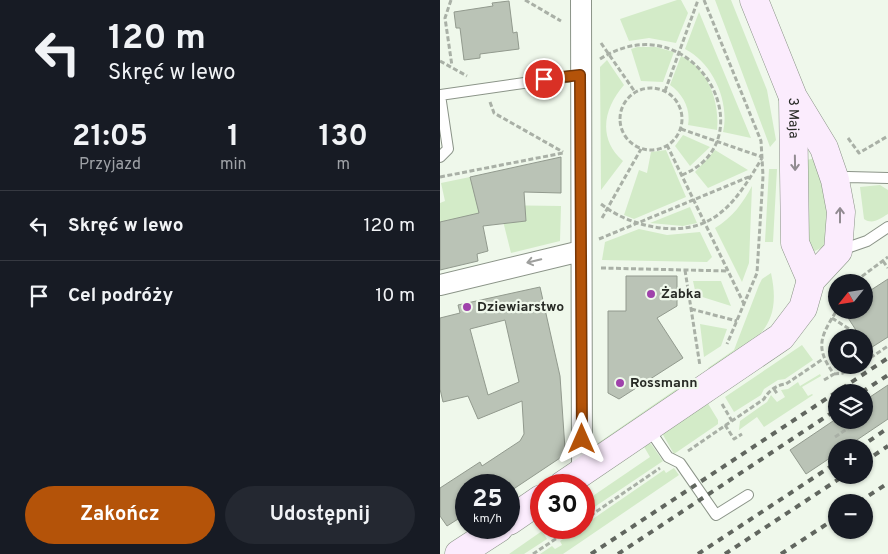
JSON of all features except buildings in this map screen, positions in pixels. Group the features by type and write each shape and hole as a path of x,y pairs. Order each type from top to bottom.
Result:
{"street":[{"path":"573,474 588,245 588,70 580,33 581,0"},
{"path":"754,0 793,97"},
{"name":"3 Maja","path":"793,97 824,148 836,180 841,212 838,251"},
{"name":"3 Maja","path":"793,97 795,243 812,280"},
{"path":"440,285 588,245"},
{"path":"579,474 781,337 803,308 812,280 838,251"},
{"path":"459,554 482,539"}],"lane":[{"path":"440,157 448,149 440,95 588,70"},
{"path":"836,180 848,177 888,178"},
{"path":"838,251 866,241 888,227"},
{"path":"648,428 668,457 680,463 716,515 748,495"}],"path":[{"path":"452,0 445,18 452,66"},
{"path":"525,0 580,33"},
{"path":"665,91 698,0"},
{"path":"691,308 737,323 757,272 763,176 762,141 704,0"},
{"path":"600,41 635,92"},
{"path":"588,70 608,53 624,47 641,44 659,46 679,52 691,59 703,70 714,90 721,122 716,142 704,160 682,175"},
{"path":"440,61 452,66 485,87 494,113 566,153 440,176"},
{"path":"650,88 665,91 676,101 681,109 681,129 676,137 661,149 641,149 624,135 620,125 620,114 623,104 635,92 650,88"},
{"path":"681,129 762,157"},
{"path":"848,138 859,153 888,136"},
{"path":"668,145 744,305"},
{"path":"600,222 641,149"},
{"path":"596,200 607,209 637,223 654,227 686,229 705,223 730,205 762,157"},
{"path":"588,245 751,176"},
{"path":"865,274 888,257"},
{"path":"883,261 888,268"},
{"path":"596,268 728,270"},
{"path":"685,270 700,366"},
{"path":"828,366 823,359 821,342 832,319"},
{"path":"834,319 849,329"},
{"path":"873,356 888,346"},
{"path":"595,513 764,399 774,388 786,384 823,359"},
{"path":"824,380 834,374"},
{"path":"774,388 778,395"},
{"path":"717,395 732,421"},
{"path":"725,425 734,439 742,434"},
{"path":"835,437 847,429"},
{"path":"533,554 556,539"}],"green space":[{"path":"681,0 688,13 676,43 649,38 629,41 620,19"},
{"path":"715,0 731,0 767,90 776,140 770,147"},
{"path":"699,12 751,138 723,132 724,108 717,84 704,64 685,49"},
{"path":"637,47 656,47 674,52 663,82 641,81 631,49"},
{"path":"681,56 698,68 710,87 716,109 717,130 688,125 689,119 685,102 670,85"},
{"path":"607,60 624,85 612,103 606,123 609,143 623,161 601,190 600,67"},
{"path":"683,135 710,147 690,166 675,146"},
{"path":"666,150 686,197 634,219 624,215 639,170 647,173 651,152"},
{"path":"715,150 748,170 708,188 695,172"},
{"path":"817,158 831,197 825,246 813,252 807,250 806,160"},
{"path":"769,169 777,169 773,242 765,242"},
{"path":"470,177 483,226 454,219 440,222 440,203 445,201 441,183"},
{"path":"880,185 888,190 888,214 876,221 867,221 864,219 860,187"},
{"path":"752,186 749,263 742,282 715,228 727,220 736,210"},
{"path":"499,205 561,206 560,241 511,253"},
{"path":"690,207 697,223 683,226 650,223"},
{"path":"639,229 667,235 700,232 712,257 707,262 602,260 605,242"},
{"path":"771,273 774,293 773,309 768,322 751,343 710,371 708,368 734,350 759,285 762,279"},
{"path":"693,281 721,281 731,306 696,295"},
{"path":"700,324 727,329 721,346 704,357"},
{"path":"802,345 813,360 785,379 778,380 764,389 761,395 734,412 725,397"},
{"path":"820,374 821,376 802,387 808,396 813,395 764,427 757,417 739,430 740,421 767,402 771,395 777,402 785,397 781,390 788,389 798,382 800,386"},
{"path":"691,379 692,382 599,445 598,443"},
{"path":"707,402 718,420 718,424 674,454 662,433"},
{"path":"647,442 651,444 663,461 595,507 595,494 650,457 643,445"},
{"path":"674,468 679,475 595,532 595,517 664,470 666,473"},
{"path":"531,539 547,539 524,554 509,554"},
{"path":"563,539 585,539 563,554 540,554 552,546 555,549 562,545 560,541"}],"railway":[{"path":"591,554 888,358"},
{"path":"873,385 888,375"},
{"path":"618,554 828,415"},
{"path":"872,439 888,428"},
{"path":"873,456 888,446"},
{"path":"698,554 828,468"},
{"path":"871,494 888,483"},
{"path":"725,554 831,484"},
{"path":"781,554 828,523"}],"place":[{"name":"Żabka","path":"651,294"},
{"name":"Dziewiarstwo","path":"467,307"},
{"name":"Rossmann","path":"620,383"}],"route":[{"path":"544,79 580,75 582,439"}]}
